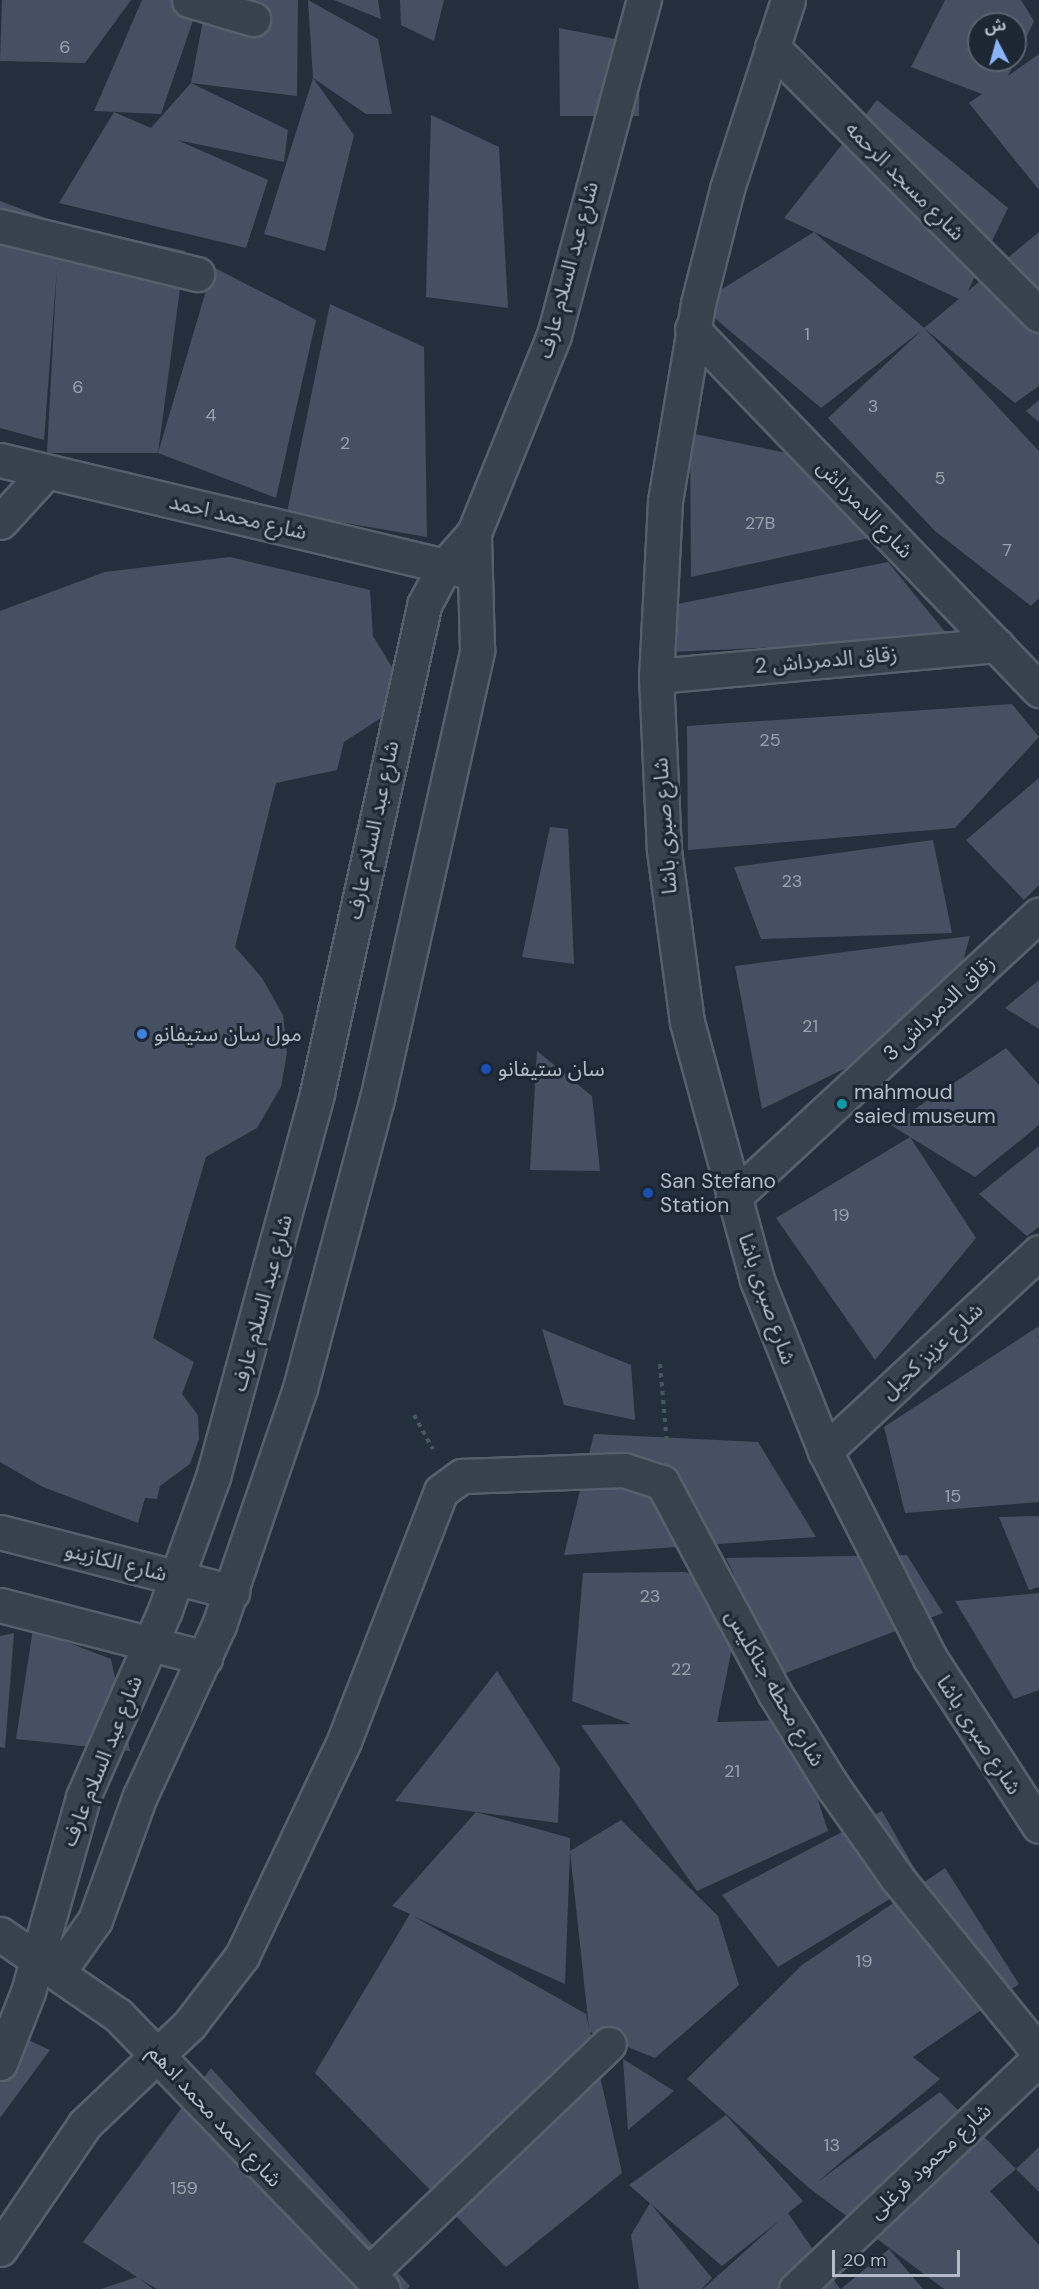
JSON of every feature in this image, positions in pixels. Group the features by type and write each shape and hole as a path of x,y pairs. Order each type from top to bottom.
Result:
{"street":[{"path":"189,0 253,19"},
{"name":"شارع عبد السلام عارف","path":"0,2063 25,2001 47,1963 83,1797 178,1578 213,1477 269,1280 317,1093 412,646 424,605 445,566 474,533 554,335 644,0"},
{"path":"692,329 727,189 788,0"},
{"name":"شارع مسجد الرحمه","path":"772,46 1039,315"},
{"path":"0,226 198,274"},
{"name":"شارع صبرى باشا","path":"692,329 665,501 656,676 664,850 687,1022 733,1198 761,1290 825,1451 930,1658 1039,1826"},
{"name":"شارع الدمرداش","path":"692,329 1039,690"},
{"name":"شارع محمد احمد","path":"0,460 476,574"},
{"path":"0,522 46,472"},
{"name":"شارع عبد السلام عارف","path":"47,1963 95,1920 140,1796 205,1658 232,1592 293,1410 377,1100 477,650 474,533"},
{"name":"زقاق الدمرداش 2","path":"656,676 997,645"},
{"name":"زقاق الدمرداش 3","path":"733,1198 1039,915"},
{"name":"شارع عزيز كحيل","path":"825,1451 1039,1252"},
{"name":"شارع محطه جناكليس","path":"157,2054 218,1992 261,1922 344,1741 436,1504 450,1481 475,1474 624,1470 651,1475 672,1492 764,1672 833,1787 897,1878 1039,2053"},
{"name":"شارع الكازينو","path":"0,1532 232,1592"},
{"path":"0,1605 205,1658"},
{"name":"شارع احمد محمد ادهم","path":"0,1934 47,1963 118,2015 375,2282"},
{"path":"375,2282 609,2044"},
{"path":"0,2249 85,2124 157,2054"},
{"name":"شارع محمود فرغلى","path":"796,2289 1039,2058"}],"path":[{"path":"660,1364 672,1492"}],"building":[{"path":"2,0 131,0 85,63 0,61"},
{"path":"142,0 200,0 161,114 94,111"},
{"path":"207,0 298,0 297,96 191,83"},
{"path":"308,0 378,39 392,114 366,114 313,78"},
{"path":"334,0 378,0 381,19"},
{"path":"400,0 444,0 434,41 401,25"},
{"path":"945,0 1021,0 1034,21 1027,36 1027,12 967,12 967,72 1010,72 1008,76 1014,72 1027,72 1027,63 1039,54 1039,190 969,103 982,94 911,67"},
{"path":"559,28 640,44 639,116 560,116"},
{"path":"313,78 354,135 325,251 264,234"},
{"path":"191,83 288,130 284,162 177,140 268,180 246,248 59,203 114,112 151,128"},
{"path":"877,100 1008,208 968,291 1039,232 1039,386 1015,403 924,328 959,299 784,218"},
{"path":"431,115 499,147 508,308 426,297"},
{"path":"0,201 59,223 185,251 158,453 47,453 57,267 44,440 0,428"},
{"path":"814,232 924,328 1039,451 1039,598 1031,606 935,531 828,418 922,330 821,408 698,304"},
{"path":"213,267 316,320 276,498 158,453"},
{"path":"330,304 424,347 427,537 287,513"},
{"path":"1039,400 1039,422 1026,411"},
{"path":"690,433 796,455 874,537 691,577"},
{"name":"مول سان ستيفانو","path":"230,557 370,590 373,636 396,674 387,714 344,742 337,770 276,783 235,947 262,978 283,1015 287,1053 281,1087 257,1128 206,1157 153,1338 194,1362 182,1394 198,1415 199,1439 190,1464 160,1486 157,1499 145,1498 138,1523 43,1487 0,1462 0,611 105,572"},
{"path":"888,562 951,639 671,652 672,605"},
{"path":"1012,704 1039,737 955,828 688,850 687,726"},
{"path":"1039,778 1039,885 1024,900 966,840"},
{"path":"550,827 568,829 574,964 522,957"},
{"path":"933,840 952,933 761,939 734,867"},
{"path":"970,936 957,982 860,1061 762,1109 735,966"},
{"path":"1039,980 1039,1029 1005,1008"},
{"path":"1006,1048 1039,1085 1039,1125 975,1177 891,1125"},
{"path":"537,1051 592,1096 600,1171 530,1170"},
{"path":"910,1137 976,1238 875,1360 776,1218"},
{"path":"1039,1146 1039,1227 1027,1236 979,1194"},
{"path":"1039,1326 1039,1338 1035,1334 1039,1339 1039,1502 905,1513 884,1427"},
{"path":"542,1329 631,1365 635,1420 564,1405"},
{"path":"594,1434 758,1442 816,1537 564,1555"},
{"path":"1039,1516 1039,1587 1029,1590 999,1517"},
{"path":"907,1555 943,1613 783,1674 743,1593 717,1722 792,1720 828,1831 697,1891 581,1725 631,1724 572,1701 583,1573 683,1572 737,1581 726,1558"},
{"path":"1039,1593 1039,1690 1014,1699 955,1601"},
{"path":"33,1629 111,1659 130,1751 16,1739"},
{"path":"14,1633 5,1748 0,1747 0,1636"},
{"path":"497,1671 560,1768 558,1823 395,1801"},
{"path":"882,1811 921,1880 778,1967 722,1895"},
{"path":"476,1812 570,1838 570,1851 621,1820 718,1916 739,1985 655,2058 590,2032 622,2173 506,2267 315,2073 410,1914 392,1906","holes":["570,1851 589,2029 586,2014 413,1916 565,1984"]},
{"path":"945,1868 1019,1984 913,2057 940,2079 816,2183 940,2092 1016,2169 990,2191 1039,2245 1039,2289 944,2289 809,2188 687,2079 802,1965"},
{"path":"0,2027 50,2050 0,2118"},
{"path":"623,2059 674,2091 628,2130"},
{"path":"211,2068 410,2286 407,2289 157,2289 140,2279 153,2289 101,2289 137,2277 83,2242"},
{"path":"726,2115 803,2201 788,2213 840,2289 703,2289 780,2220 722,2266 629,2185"},
{"path":"1039,2147 1039,2192 1016,2169"},
{"path":"650,2203 712,2278 702,2289 639,2289 631,2235"},
{"path":"889,2249 923,2289 841,2289"}],"place":[{"name":"مول سان ستيفانو","path":"142,1034"},
{"name":"سان ستيفانو","path":"486,1069"},
{"name":"mahmoud saied museum","path":"842,1104"},
{"name":"San Stefano Station","path":"648,1193"}]}
